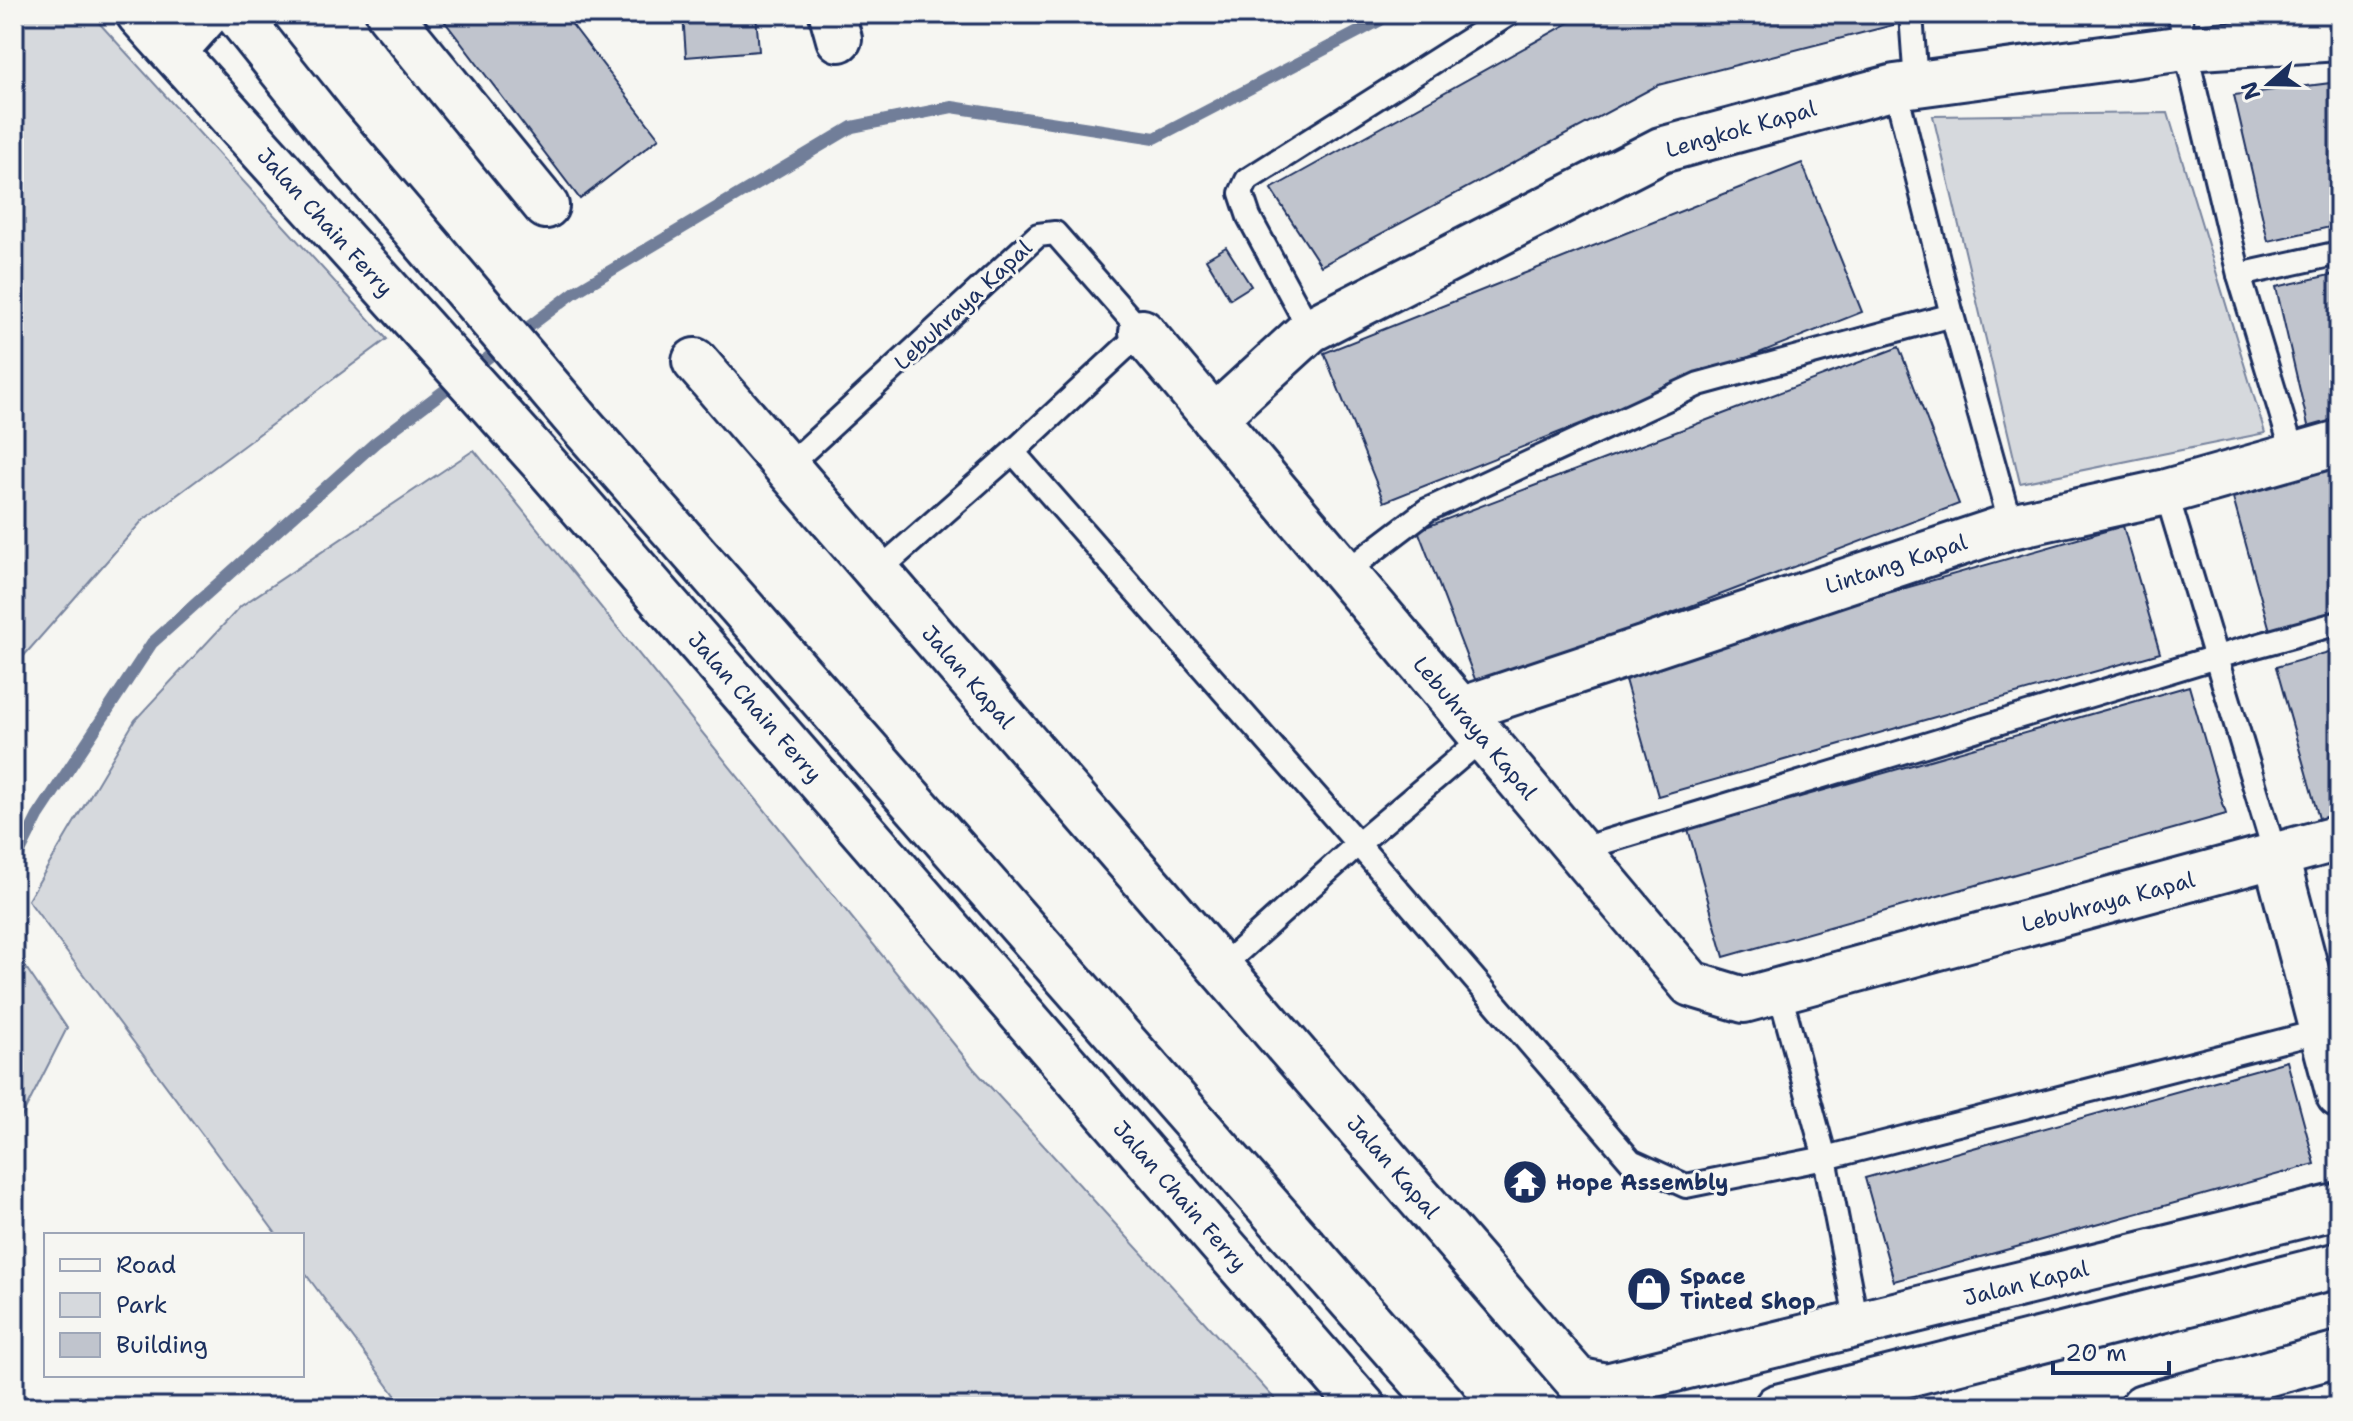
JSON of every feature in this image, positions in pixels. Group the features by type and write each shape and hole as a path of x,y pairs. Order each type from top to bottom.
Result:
{"main road":[{"name":"Jalan Chain Ferry","path":"139,14 541,460 1363,1407"},
{"path":"174,51 207,14"},
{"path":"237,14 328,128 582,426 1445,1407"},
{"path":"389,14 546,206"},
{"name":"Lengkok Kapal","path":"1214,418 1310,330 1661,150 1906,85 2183,31 2339,38"},
{"name":"Lebuhraya Kapal","path":"1142,332 1691,984 1744,1000 2339,838"},
{"name":"Jalan Kapal","path":"695,361 1577,1380 1606,1386 2339,1206"},
{"name":"Lintang Kapal","path":"1472,724 2011,526 2166,492 2339,443"},
{"path":"2276,857 2330,1028 2339,1095"},
{"path":"1777,1407 2339,1265"},
{"path":"2143,1407 2339,1354"}],"lane":[{"path":"1310,330 1249,217 1241,193 1247,180 1509,14"},
{"path":"1911,14 1906,85 1952,315 2011,526"},
{"path":"2183,31 2239,275 2294,456"},
{"name":"Lebuhraya Kapal","path":"787,467 1038,235 1055,233 1142,332"},
{"path":"2239,275 2339,253"},
{"path":"1344,573 1427,510 1699,384 1952,315"},
{"path":"877,572 1142,332"},
{"path":"1013,452 1358,844 1631,1161 1686,1186 1825,1158 2330,1028"},
{"path":"2166,492 2276,857"},
{"path":"1578,850 2216,657 2339,623"},
{"path":"1220,968 1358,844 1472,724"},
{"path":"1779,990 1825,1158 1857,1324"}],"green space":[{"path":"14,14 91,14 387,339 142,521 14,667"},
{"path":"2168,113 2265,433 2020,483 1933,116"},
{"path":"474,450 974,1069 1282,1407 404,1407 304,1272 304,1233 276,1233 28,900 135,720 241,606"},
{"path":"14,950 67,1028 14,1132"}],"building":[{"path":"439,14 564,14 659,138 580,199"},
{"path":"683,14 756,14 759,51 686,57"},
{"path":"1585,14 1896,14 1897,24 1658,85 1321,266 1271,189"},
{"path":"2339,82 2339,225 2268,241 2234,95"},
{"path":"1802,163 1862,312 1384,502 1324,353"},
{"path":"1226,247 1251,286 1230,299 1206,259"},
{"path":"2339,273 2339,427 2310,434 2276,287"},
{"path":"1899,347 1959,504 1478,687 1418,530"},
{"path":"2339,453 2339,615 2271,634 2229,484"},
{"path":"2123,526 2160,653 1658,796 1622,669"},
{"path":"2339,649 2339,816 2320,822 2276,667"},
{"path":"2189,686 2226,814 1724,957 1688,829"},
{"path":"2287,1061 2315,1164 1894,1281 1865,1178"}],"waterway":[{"path":"14,864 38,816 152,643 375,443 575,292 852,127 952,107 1155,138 1388,14"}],"place":[{"name":"Hope Assembly","path":"1525,1182"},
{"name":"Space Tinted Shop","path":"1649,1289"}]}
